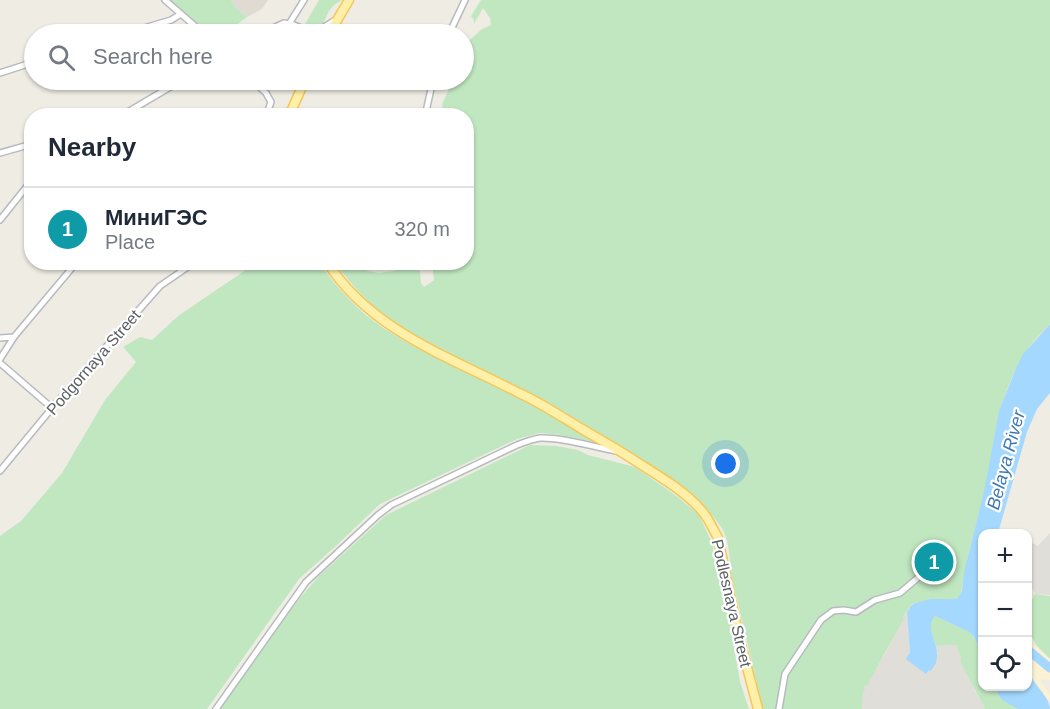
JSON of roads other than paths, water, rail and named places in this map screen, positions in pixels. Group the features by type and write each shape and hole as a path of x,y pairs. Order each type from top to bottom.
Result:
{"main road":[{"path":"335,24 349,0"},
{"path":"292,108 300,90"},
{"name":"Podlesnaya Street","path":"331,270 358,300 404,336 522,394 573,423 622,452 690,499 702,511 718,538 738,633 758,709"}],"street":[{"path":"165,0 192,24"},
{"path":"282,24 289,24 304,0"},
{"path":"454,24 465,0"},
{"path":"158,24 181,14"},
{"path":"330,24 340,15"},
{"path":"0,73 24,65"},
{"path":"135,108 165,90"},
{"path":"263,90 272,102 270,108"},
{"path":"427,108 431,90"},
{"path":"295,108 296,98"},
{"path":"0,153 24,146"},
{"path":"0,220 24,190"},
{"path":"52,408 0,361 14,337 71,270"},
{"name":"Podgornaya Street","path":"0,471 52,408 160,286 183,270"},
{"path":"0,338 14,337"},
{"path":"216,709 306,582 391,504 531,439 556,439 622,452"},
{"path":"779,709 785,674 821,620 833,611 856,612 875,600 900,593 920,576"}],"water":[{"name":"Belaya River","path":"1050,324 1050,393 1037,409 1027,432 999,529 978,529 978,645 969,632 935,616 931,626 937,649 936,663 926,674 906,658 910,653 907,612 915,603 931,599 958,598 962,591 964,572 984,492 999,411 1023,354"},
{"path":"1032,678 1047,700 1050,709 1018,709 1002,700 997,691 1032,691"}],"waterway":[{"path":"1032,653 1050,668"}],"place":[{"name":"МиниГЭС","path":"934,562"}]}
